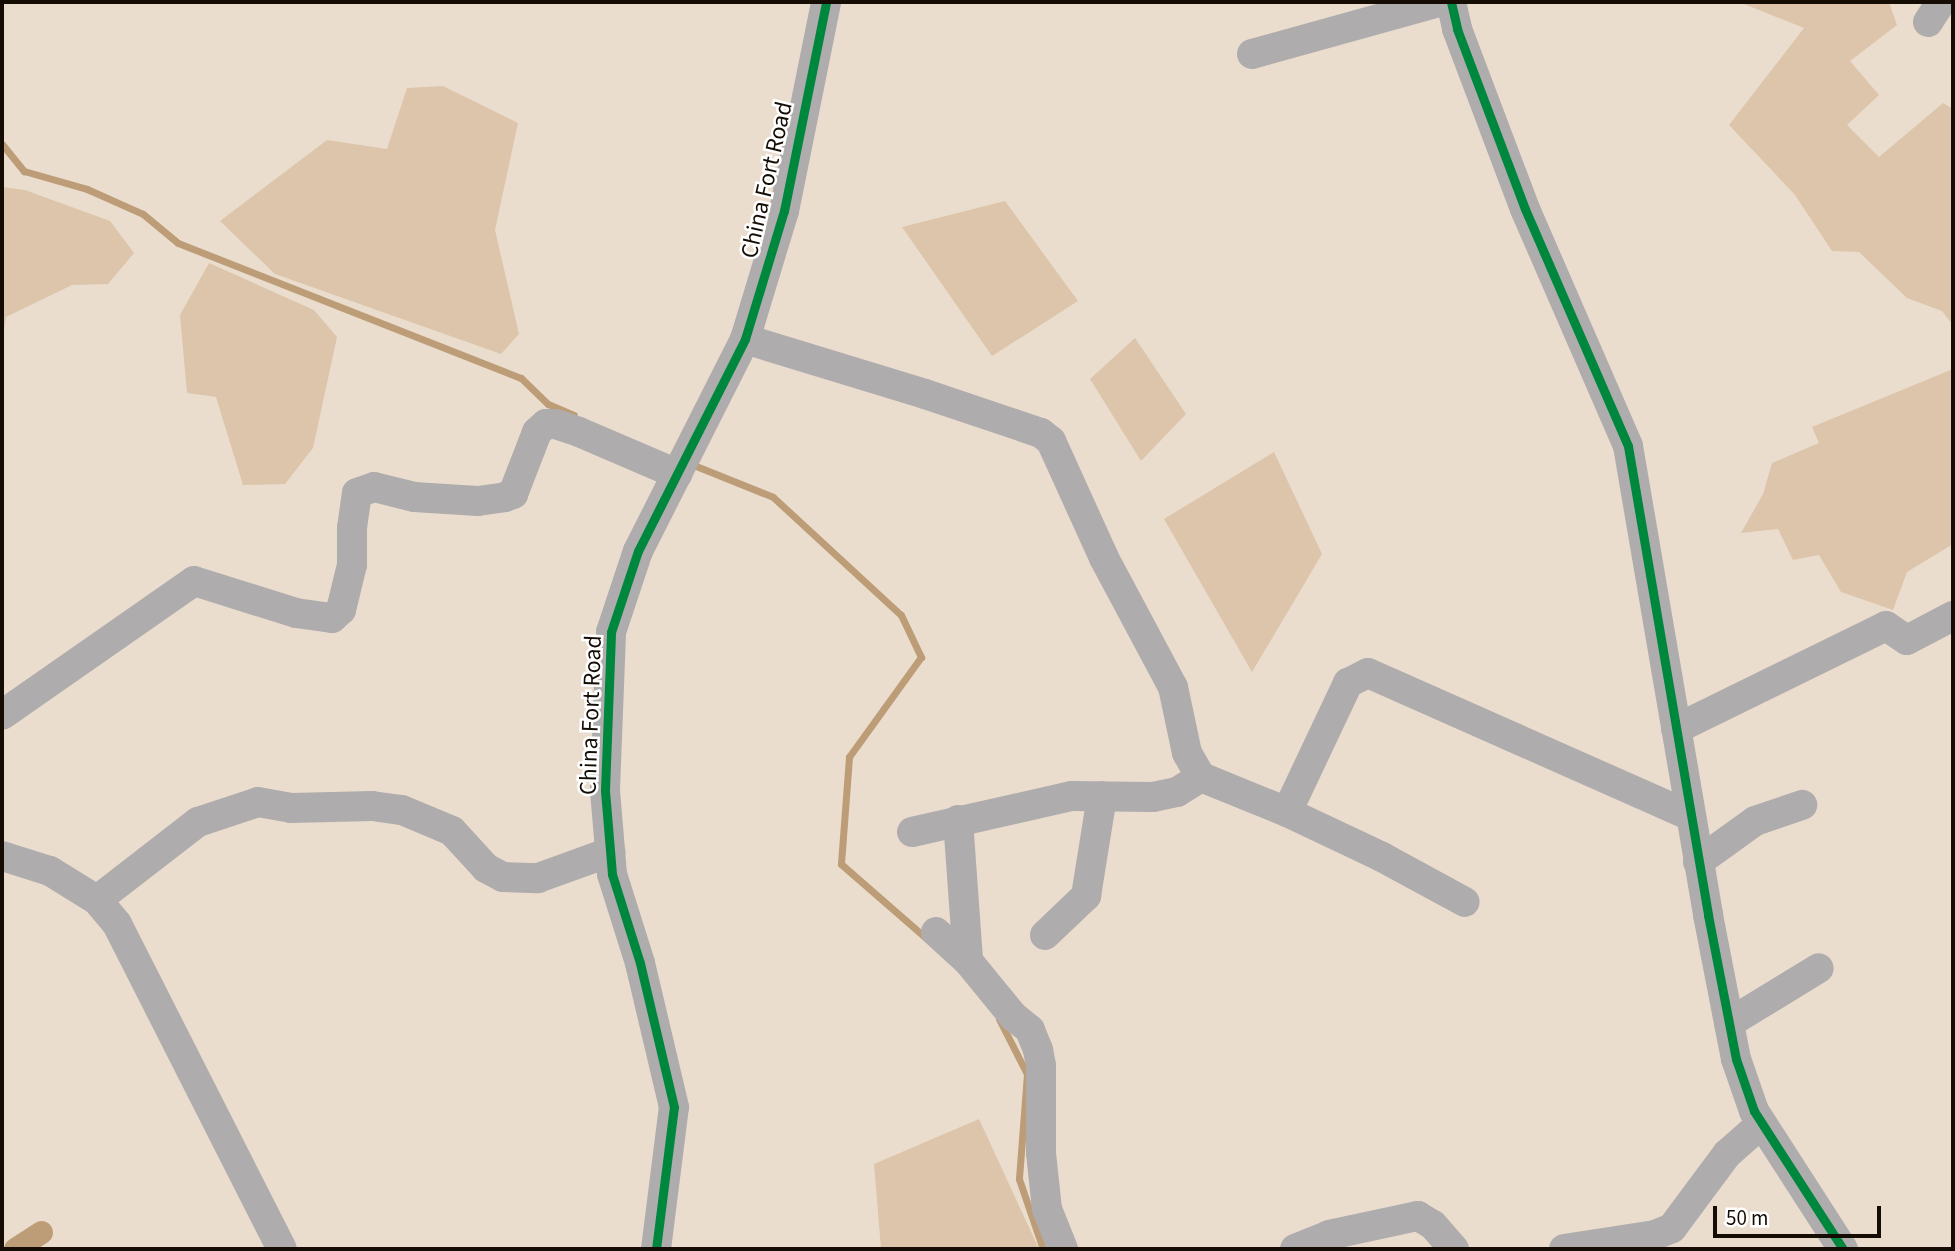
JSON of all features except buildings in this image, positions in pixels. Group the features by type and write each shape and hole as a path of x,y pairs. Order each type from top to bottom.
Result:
{"street":[{"name":"China Fort Road","path":"656,1249 674,1107 640,962 612,874 605,790 611,632 638,551 745,340 784,211 826,2"},
{"path":"1252,54 1439,2"},
{"path":"1451,2 1457,29 1525,209 1628,446 1698,862 1736,1059 1754,1111 1843,1249"},
{"path":"745,340 925,394 1041,433 1051,441 1104,558 1173,687 1187,753 1201,777 1382,857 1465,902"},
{"path":"2,715 194,581 296,613 332,618 341,610 352,565 356,493 374,487 414,497 478,501 505,497 513,494 537,432 546,424 555,424 683,461"},
{"path":"1676,729 1886,626 1907,640 1953,615"},
{"path":"1287,813 1348,683 1368,673 1690,816"},
{"path":"912,832 1072,796 1153,797 1177,792 1201,777"},
{"path":"1045,935 1086,896 1102,796"},
{"path":"97,900 198,822 258,802 291,808 372,806 401,810 452,831 486,868 503,877 538,878 610,852"},
{"path":"1698,862 1755,821 1802,804"},
{"path":"958,820 968,961"},
{"path":"2,856 50,871 97,900 117,924 282,1249"},
{"path":"936,932 968,961 1013,1016 1030,1030 1041,1066 1041,1153 1047,1209 1063,1249"},
{"path":"1729,1023 1819,968"},
{"path":"1564,1249 1655,1235 1672,1228 1727,1154 1762,1124"},
{"path":"1294,1249 1329,1235 1418,1216 1433,1225 1454,1249"}],"shaded area":[{"path":"1739,2 1889,2 1897,25 1850,61 1879,95 1847,125 1879,157 1943,103 1953,109 1953,325 1942,311 1907,298 1859,252 1832,251 1795,195 1729,125 1804,28"},
{"path":"443,86 518,123 495,230 519,334 501,354 275,274 220,221 327,140 387,149 407,88"},
{"path":"2,187 25,190 110,221 134,253 108,284 72,285 6,317 2,340"},
{"path":"1005,201 1078,301 992,356 902,227"},
{"path":"209,263 314,310 337,337 313,448 285,484 243,485 216,397 187,393 180,315"},
{"path":"1135,338 1186,414 1141,461 1090,379"},
{"path":"1953,369 1953,544 1907,572 1893,610 1841,592 1819,555 1793,560 1778,529 1741,533 1763,494 1772,463 1819,443 1812,427"},
{"path":"1274,452 1322,554 1252,672 1164,519"},
{"path":"979,1119 1039,1249 881,1249 874,1164"}],"waterway":[{"path":"2,144 24,171 87,189 143,214 178,243 521,378 548,404 574,415"},
{"path":"691,464 773,497 901,615 921,657 849,757 841,864 927,939"},
{"path":"999,1019 1027,1074 1019,1179 1043,1249"},
{"path":"15,1249 41,1232"}],"cycle path":[{"path":"656,1249 674,1107 640,963 612,874 605,790 611,632 638,551 745,339 784,211 826,2"},
{"path":"1451,2 1457,29 1525,209 1628,446 1708,915 1736,1059 1754,1111 1843,1249"}]}
